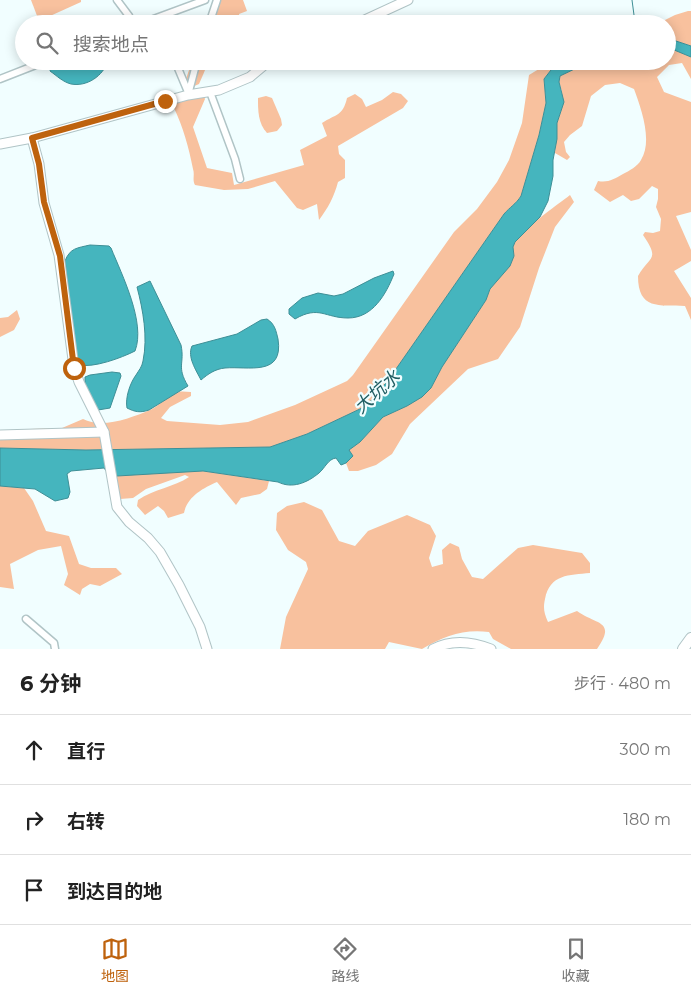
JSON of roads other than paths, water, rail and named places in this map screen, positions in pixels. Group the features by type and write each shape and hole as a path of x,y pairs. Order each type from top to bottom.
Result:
{"main road":[{"path":"683,649 691,638"}],"street":[{"path":"117,0 128,15"},
{"path":"171,15 205,0"},
{"path":"212,15 217,0"},
{"path":"376,15 408,0"},
{"path":"0,79 23,70"},
{"path":"179,70 188,94"},
{"path":"188,94 195,70"},
{"path":"0,144 32,138 188,94 210,92 236,84 250,77 258,70"},
{"path":"210,92 235,159 240,179"},
{"path":"32,138 39,164 44,202 60,256 74,368 105,436 117,507 129,522 148,538 160,552 200,627 207,649"},
{"path":"0,435 105,436"},
{"path":"26,619 54,643 55,649"},
{"path":"432,649 446,643 458,642 476,644 491,649"}],"water":[{"path":"676,41 691,46 691,57 676,51"},
{"path":"103,70 94,79 83,84 65,82 50,71"},
{"path":"551,70 572,70 560,76 559,82 564,102 557,123 553,176 548,201 540,217 515,242 513,247 514,256 510,266 490,289 486,300 442,367 431,388 422,397 383,417 360,442 349,450 353,456 346,463 341,465 336,458 333,459 314,477 294,485 203,471 117,476 107,472 104,468 71,471 67,474 70,492 68,498 55,501 35,489 0,486 0,448 86,450 270,447 307,434 362,408 373,399 389,379 504,214 521,196 539,135 546,103 544,79"},
{"path":"90,245 109,246 111,248 131,299 135,313 138,340 135,351 107,362 85,366 79,365 77,362 65,261 72,251"},
{"path":"393,271 394,274 383,297 365,314 348,318 322,313 310,313 295,319 289,314 289,309 302,298 318,293 334,296 343,294 374,278"},
{"path":"150,281 181,345 182,374 188,386 149,410 138,412 127,408 127,395 142,365 145,343 144,324 137,287"},
{"path":"267,319 276,330 278,339 278,351 275,359 270,364 253,368 218,369 201,380 191,359 192,346 237,334 261,320"},
{"path":"112,372 120,373 121,376 110,408 98,410 85,387 85,377"}],"waterway":[{"path":"632,0 634,15"}],"water label":[{"name":"大坑水","path":"377,392"}]}
